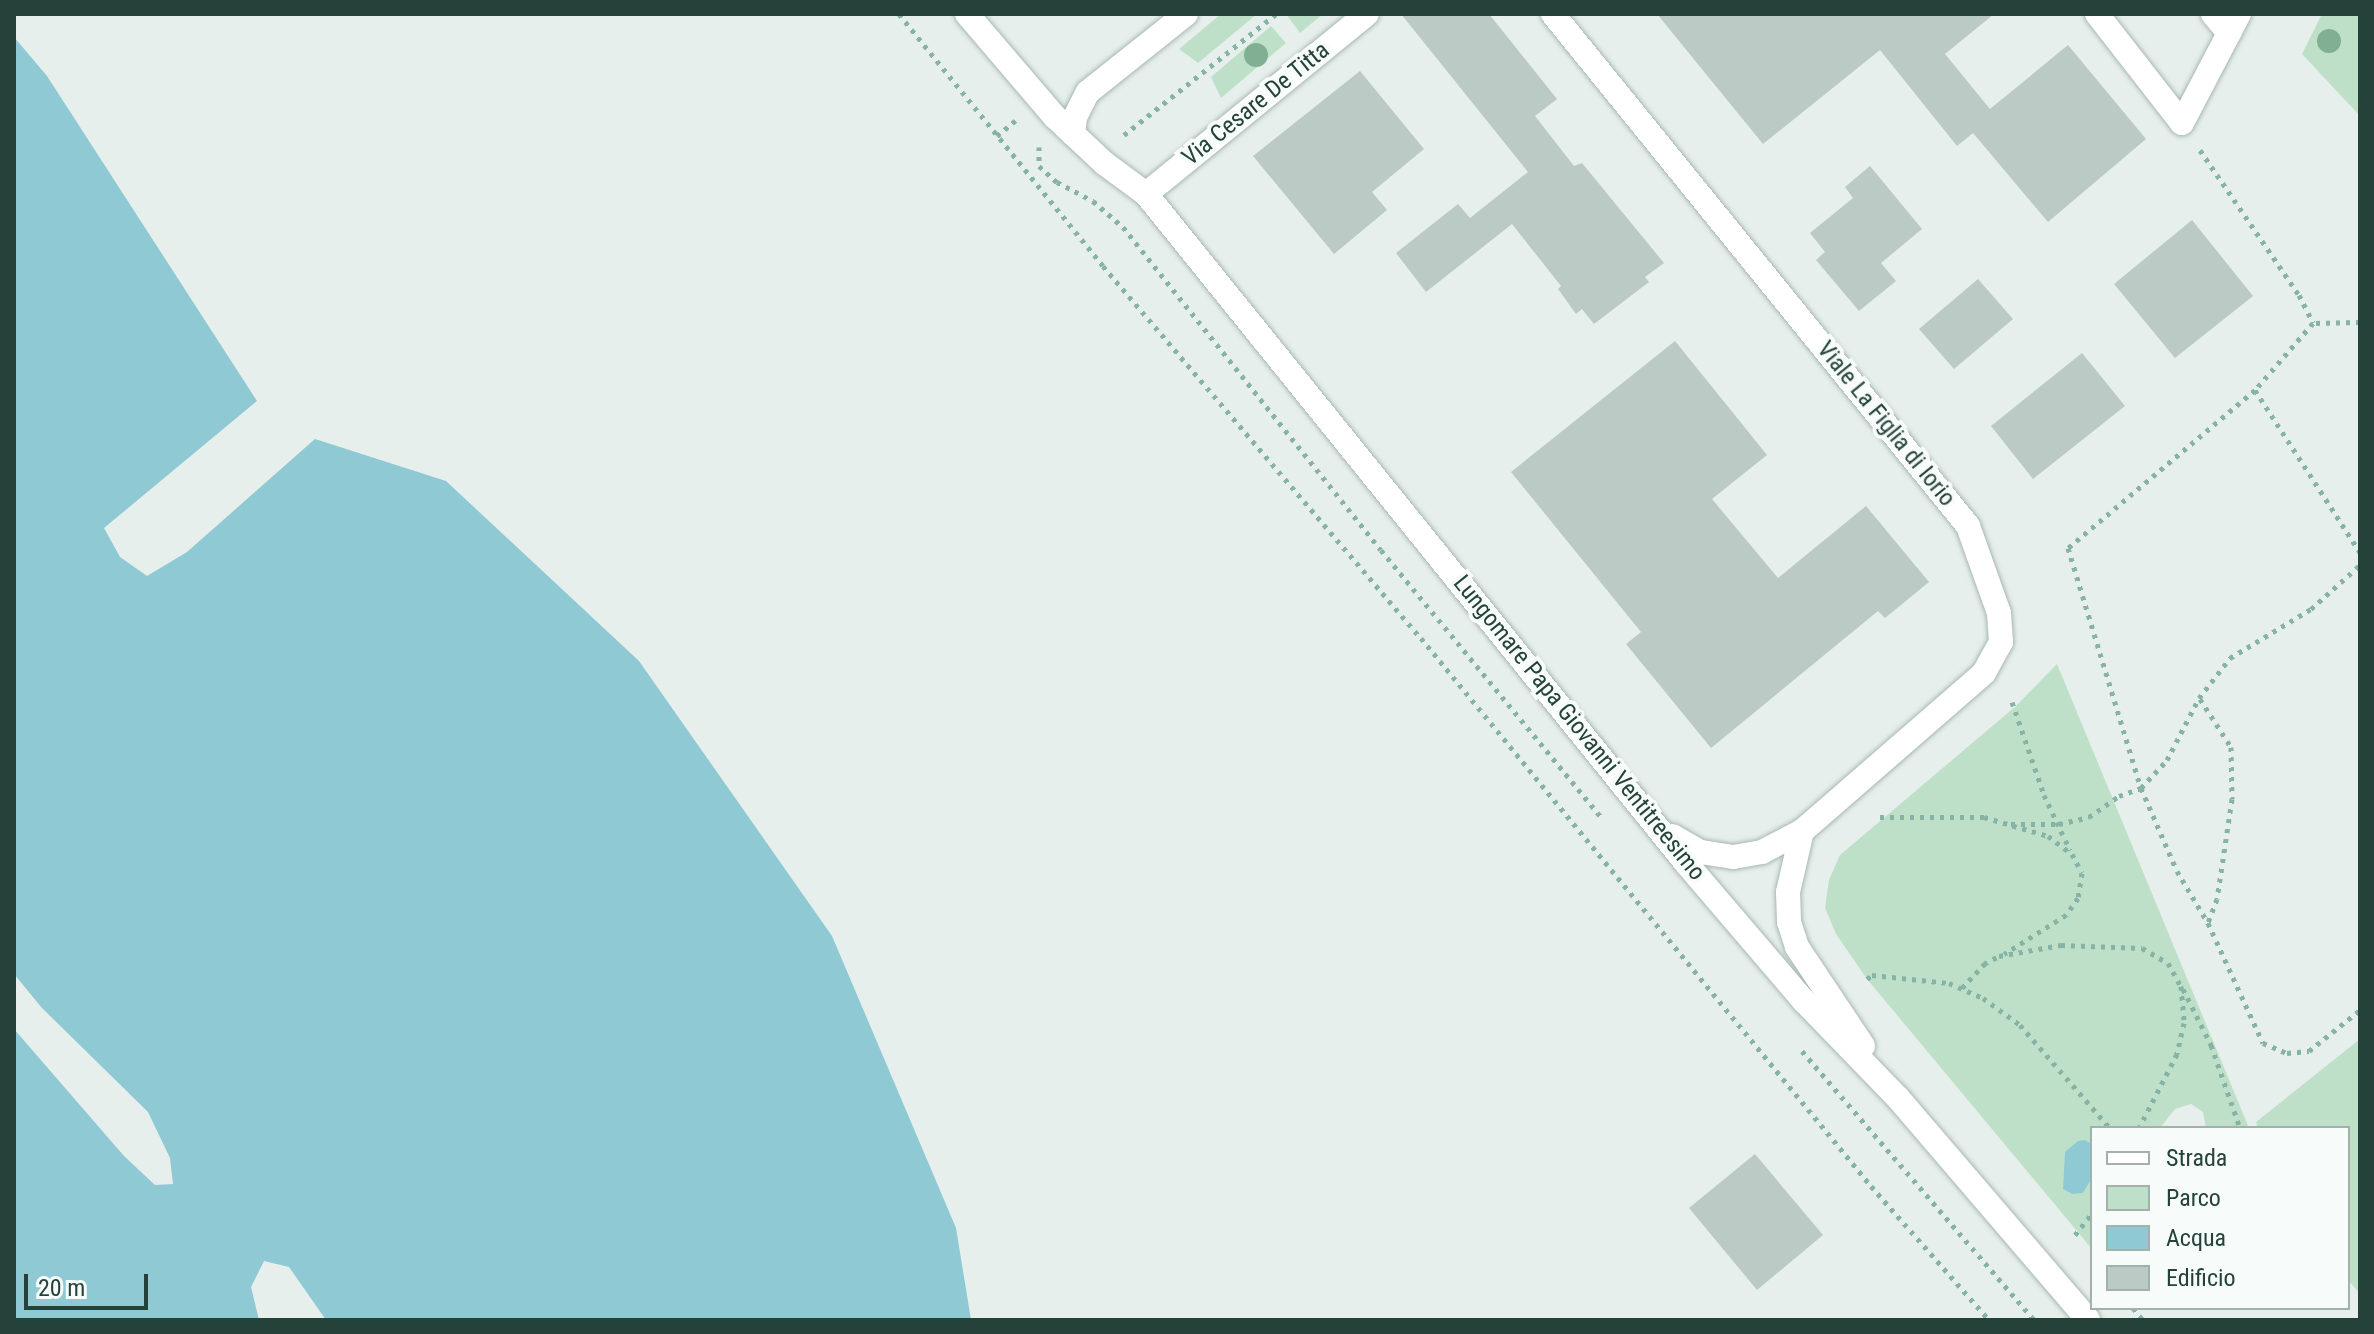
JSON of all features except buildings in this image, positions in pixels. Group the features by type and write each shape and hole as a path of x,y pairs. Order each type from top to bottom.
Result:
{"street":[{"name":"Lungomare Papa Giovanni Ventitreesimo","path":"967,14 1045,106 1073,134 1146,194 1653,821 1804,1001 1898,1098 2088,1320"},
{"path":"1073,134 1075,117 1088,92 1186,14"},
{"name":"Via Cesare De Titta","path":"1146,194 1367,14"},
{"name":"Viale La Figlia di Iorio","path":"1553,14 1968,526 1989,577 1999,613 2001,642 1984,673 1802,831 1762,852 1733,857 1700,852 1653,821"},
{"path":"2097,14 2182,123 2227,20"},
{"path":"1802,831 1787,906 1797,947 1898,1098"}],"path":[{"path":"899,14 1113,278 1421,638 1871,1186 1989,1320"},
{"path":"1124,135 1276,14"},
{"path":"997,136 1023,114"},
{"path":"2182,123 2299,295 2313,323"},
{"path":"2360,322 2313,323 2255,390 2068,548 2141,788 2177,871 2208,923 2263,1043 2287,1053 2309,1051 2360,1010"},
{"path":"2255,390 2360,552"},
{"path":"2011,824 2059,824 2089,817 2119,796 2141,788 2167,760 2199,698 2230,658 2311,609 2360,565"},
{"path":"2199,698 2231,747 2232,799 2217,899 2208,923"},
{"path":"1962,988 1984,964 2066,915 2078,898 2082,873 2044,795 2012,702"},
{"path":"1880,817 1966,815 2011,824 2048,836 2072,854"},
{"path":"1999,956 2061,945 2142,948 2168,963 2211,1045 2239,1126"},
{"path":"1867,979 1872,975 1922,979 1962,988 2020,1025 2108,1126"},
{"path":"2140,1126 2177,1054 2184,1023 2179,983"},
{"path":"2075,1235 2090,1216"}],"green space":[{"path":"1221,14 1257,14 1198,63 1179,49"},
{"path":"1286,14 1323,14 1300,33"},
{"path":"2322,14 2360,14 2360,116 2302,54"},
{"path":"1271,26 1286,43 1221,98 1211,77"},
{"path":"2057,664 2248,1126 2206,1126 2203,1112 2191,1104 2175,1109 2162,1126 2090,1126 2090,1143 2085,1140 2063,1189 2072,1194 2083,1193 2090,1181 2090,1247 1867,979 1836,934 1825,908 1829,880 1840,855 2016,706"},
{"path":"2360,1039 2360,1294 2350,1282 2350,1126 2257,1126 2256,1122"}],"water":[{"path":"14,37 47,76 257,401 104,528 120,557 147,576 187,552 315,439 446,481 639,661 832,936 956,1228 971,1320 14,1320"},
{"path":"2078,1141 2090,1143 2090,1181 2083,1193 2072,1194 2063,1189 2065,1152"}],"pier":[{"path":"14,974 42,1008 148,1112 170,1158 173,1184 155,1185 124,1156 14,1029"},
{"path":"264,1261 289,1267 326,1320 259,1320 251,1287"}]}
